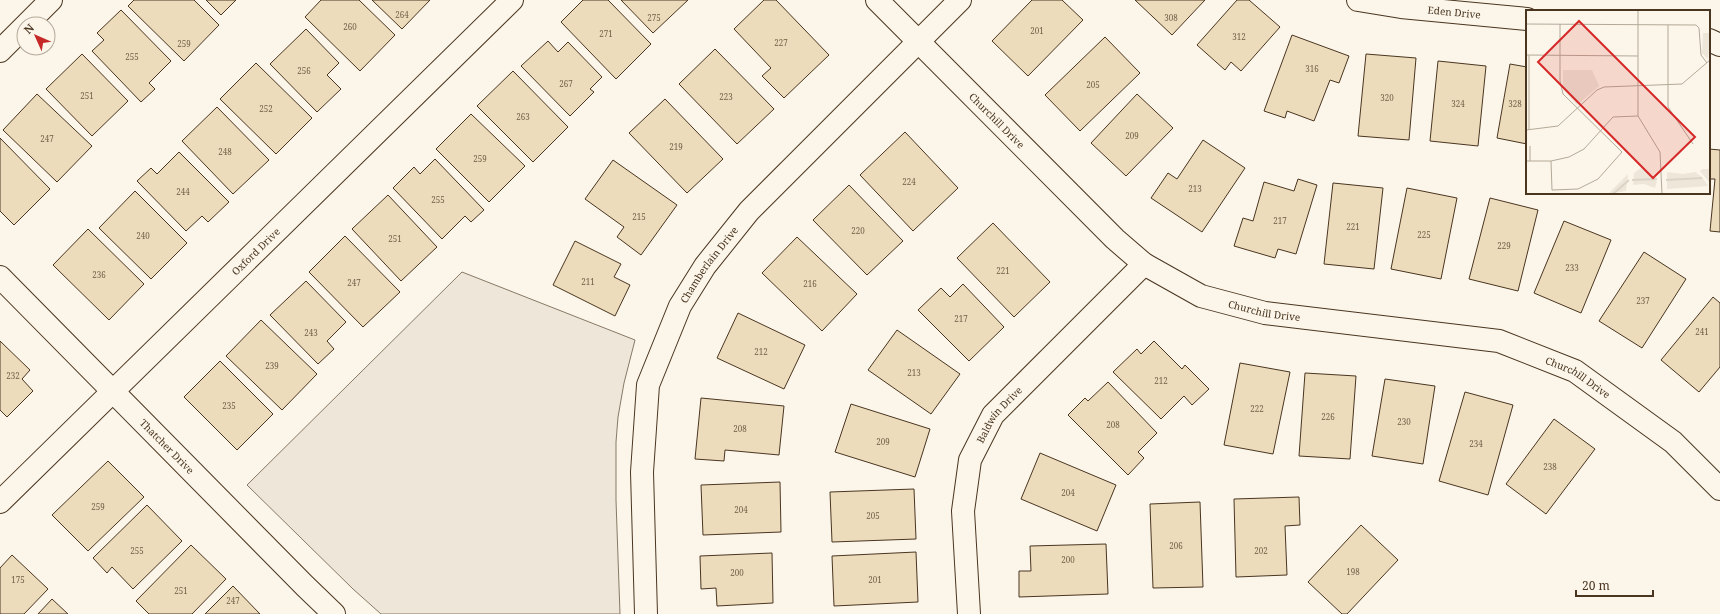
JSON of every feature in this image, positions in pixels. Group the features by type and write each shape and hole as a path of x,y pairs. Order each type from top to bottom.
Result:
{"street":[{"path":"35,16 51,0"},
{"name":"Oxford Drive","path":"0,502 512,0"},
{"name":"Churchill Drive","path":"877,0 1115,239 1144,264 1202,296 1265,313 1499,341 1554,362 1575,371 1673,442 1720,489"},
{"name":"Chamberlain Drive","path":"646,614 642,472 648,385 680,306 705,266 749,211 960,0"},
{"name":"Eden Drive","path":"1358,0 1401,7 1526,19"},
{"path":"0,51 16,35"},
{"path":"1710,40 1720,45"},
{"name":"Baldwin Drive","path":"969,614 963,511 970,460 993,415 1144,264"},
{"name":"Thatcher Drive","path":"0,277 334,614"}],"shaded area":[{"path":"462,272 635,340 624,383 618,417 616,442 616,500 620,614 381,614 353,589 247,485"}],"building":[{"path":"134,0 194,0 219,25 184,61 128,6"},
{"path":"206,0 236,0 221,15"},
{"path":"321,0 359,0 395,35 360,71 305,17"},
{"path":"372,0 430,0 402,29"},
{"path":"583,0 608,0 651,44 616,79 561,22"},
{"path":"621,0 688,0 653,33"},
{"path":"764,0 776,0 829,55 784,98 762,76 771,68 734,29"},
{"path":"1032,0 1062,0 1083,20 1028,76 992,41"},
{"path":"1135,0 1205,0 1172,35"},
{"path":"1237,0 1249,0 1280,27 1241,71 1231,62 1225,70 1197,45"},
{"path":"121,10 171,61 149,83 155,89 141,102 92,51 104,40 97,33"},
{"path":"306,29 339,63 327,75 341,89 317,112 270,64"},
{"path":"1292,35 1349,56 1339,83 1330,80 1314,121 1287,111 1285,118 1264,111"},
{"path":"1105,37 1140,73 1080,131 1045,95"},
{"path":"548,41 558,52 568,42 602,77 590,89 594,92 570,116 521,66"},
{"path":"715,49 774,109 737,144 679,84"},
{"path":"82,54 128,101 92,136 46,89"},
{"path":"1366,54 1416,58 1409,140 1358,136"},
{"path":"1438,61 1486,66 1478,146 1430,141"},
{"path":"256,63 312,118 276,154 220,99"},
{"path":"1510,64 1526,67 1526,144 1497,138"},
{"path":"513,71 568,127 533,162 477,106"},
{"path":"37,94 92,146 57,182 3,130"},
{"path":"1137,94 1173,128 1126,176 1091,143"},
{"path":"665,99 723,159 687,193 629,133"},
{"path":"217,107 269,160 233,194 182,141"},
{"path":"471,114 525,166 489,202 436,149"},
{"path":"905,132 958,188 913,231 860,175"},
{"path":"0,138 50,189 14,225 0,211"},
{"path":"1203,140 1245,168 1202,232 1151,198 1168,173 1177,179"},
{"path":"1710,149 1720,150 1720,232 1710,231 1715,179 1710,179"},
{"path":"179,152 229,202 208,222 202,216 186,231 137,181 151,168 157,174"},
{"path":"435,159 484,210 471,222 465,216 442,239 393,188 414,167 420,174"},
{"path":"613,160 677,205 641,255 617,237 624,227 585,199"},
{"path":"1298,179 1317,185 1296,254 1278,249 1275,258 1234,246 1243,218 1253,221 1264,182 1294,191"},
{"path":"1333,183 1383,188 1374,269 1324,264"},
{"path":"849,185 903,241 867,275 813,220"},
{"path":"1407,188 1457,198 1441,279 1391,269"},
{"path":"135,191 187,243 151,279 99,228"},
{"path":"388,195 437,247 401,281 352,229"},
{"path":"1490,198 1538,210 1518,291 1469,279"},
{"path":"1564,221 1611,240 1581,313 1534,293"},
{"path":"993,223 1050,282 1014,317 957,258"},
{"path":"88,229 144,284 109,320 53,265"},
{"path":"345,236 400,292 363,327 309,272"},
{"path":"797,237 857,294 822,331 762,273"},
{"path":"575,241 621,264 614,277 630,285 615,316 553,285"},
{"path":"1644,252 1686,279 1642,348 1599,321"},
{"path":"306,281 346,322 327,341 334,349 318,364 270,315"},
{"path":"963,284 1004,327 969,361 918,310 941,288 950,297"},
{"path":"1713,297 1720,303 1720,367 1699,392 1661,360"},
{"path":"738,313 805,345 784,389 717,358"},
{"path":"261,320 317,374 282,410 226,356"},
{"path":"897,330 960,374 931,414 868,370"},
{"path":"0,341 30,370 22,379 33,391 7,417 0,410"},
{"path":"1154,341 1182,369 1185,365 1209,389 1192,405 1184,396 1161,419 1113,372 1137,349 1141,354"},
{"path":"220,361 273,414 237,450 184,397"},
{"path":"1240,363 1290,372 1273,454 1224,445"},
{"path":"1305,373 1356,376 1350,459 1299,456"},
{"path":"1385,379 1435,386 1423,464 1372,456"},
{"path":"1108,382 1157,433 1138,452 1144,458 1128,475 1068,415 1085,398 1088,401"},
{"path":"1465,392 1513,405 1488,495 1439,481"},
{"path":"701,398 784,406 779,455 725,450 724,461 695,459"},
{"path":"851,404 930,429 915,477 835,452"},
{"path":"1554,419 1595,449 1546,514 1506,484"},
{"path":"1040,453 1116,485 1097,531 1021,499"},
{"path":"108,461 144,497 88,551 52,515"},
{"path":"780,482 781,532 703,535 701,485"},
{"path":"914,489 916,539 832,542 830,492"},
{"path":"1299,497 1300,525 1285,526 1287,575 1236,577 1234,499"},
{"path":"1200,502 1203,587 1153,588 1150,504"},
{"path":"147,505 182,541 133,589 112,567 107,573 93,558"},
{"path":"1361,525 1398,560 1347,614 1342,614 1308,582"},
{"path":"1106,544 1108,594 1019,597 1019,571 1031,571 1030,546"},
{"path":"191,545 226,579 192,614 149,614 136,601"},
{"path":"916,552 918,602 834,606 832,556"},
{"path":"772,553 773,603 717,606 716,588 701,589 700,556"},
{"path":"12,555 48,589 24,614 0,614 0,568"},
{"path":"233,586 260,614 205,614"},
{"path":"52,599 68,614 38,614"}]}
